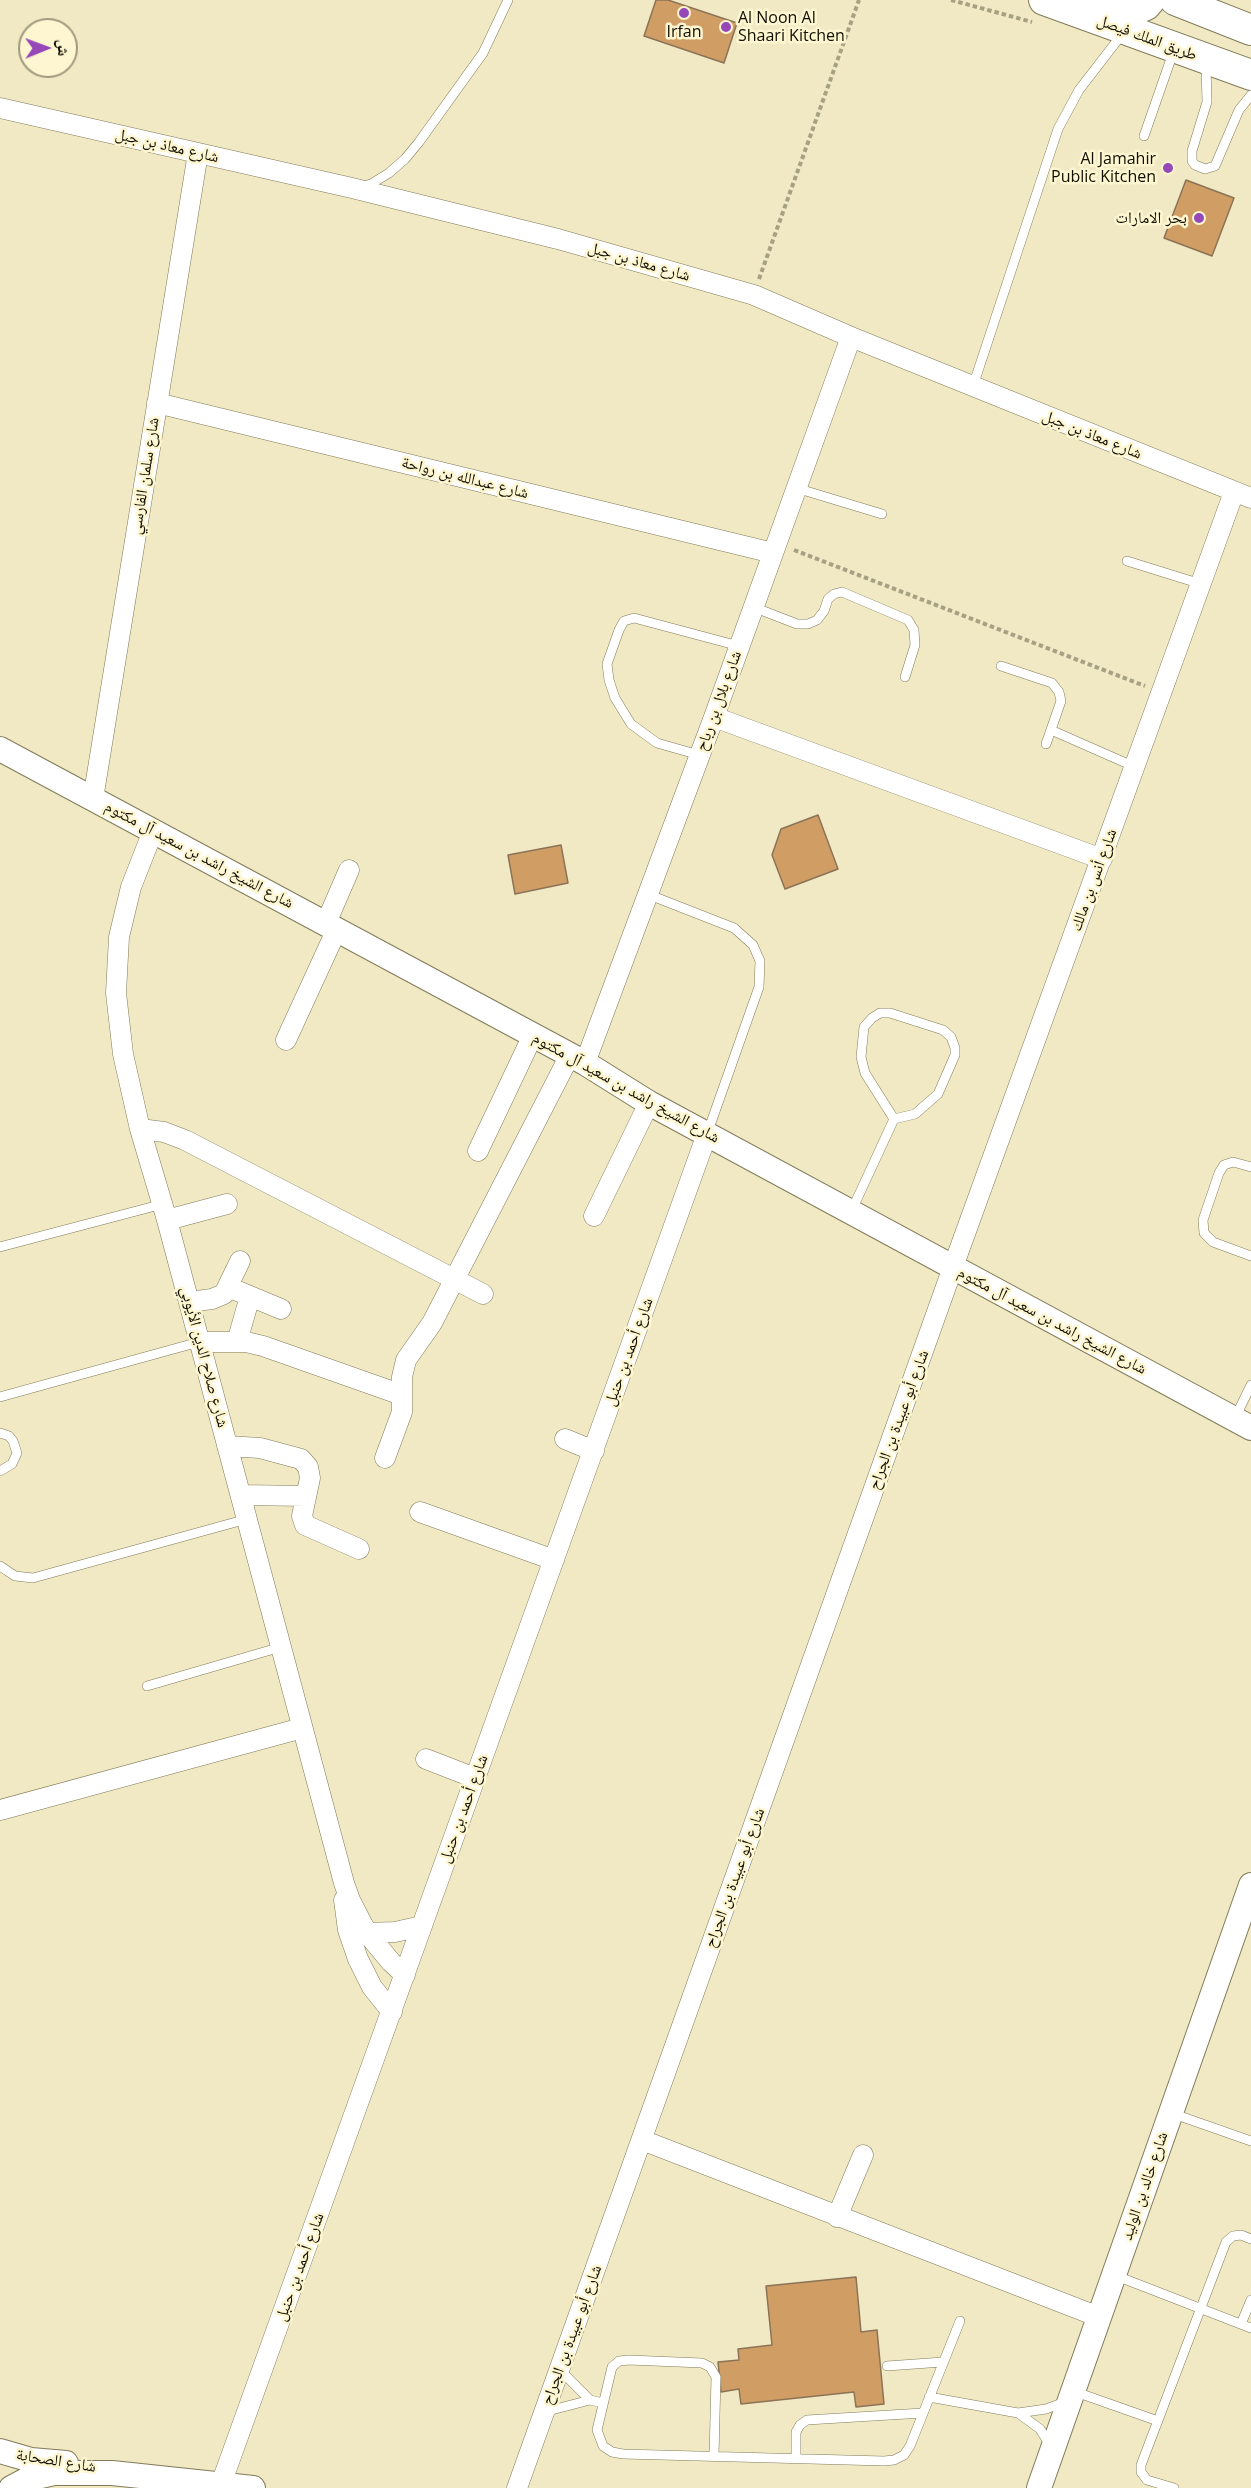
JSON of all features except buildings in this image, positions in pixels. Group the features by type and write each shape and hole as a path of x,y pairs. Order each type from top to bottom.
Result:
{"main road":[{"name":"طريق الملك فيصل","path":"1044,0 1251,75"},
{"path":"1098,0 1133,10 1146,5 1150,0"},
{"path":"1175,0 1251,30"}],"street":[{"name":"شارع معاذ بن جبل","path":"0,108 352,188 558,239 754,295 973,387 1243,495"},
{"name":"شارع سلمان الفارسي","path":"93,799 198,153"},
{"name":"شارع بلال بن رباح","path":"385,1458 402,1412 402,1377 406,1360 432,1323 453,1279 577,1059 647,894 714,717 851,337"},
{"name":"شارع عبدالله بن رواحة","path":"157,403 775,548"},
{"name":"شارع أنس بن مالك","path":"953,1267 1202,584 1243,495"},
{"path":"714,717 1102,859"},
{"name":"شارع الشيخ راشد بن سعيد آل مكتوم","path":"0,748 533,1035 649,1103 1243,1424"},
{"name":"شارع صلاح الدين الأيوبي","path":"153,831 129,895 117,963 118,1024 140,1129 165,1212 344,1883 354,1908 368,1933 391,1962 405,1974"},
{"path":"286,1040 331,926 349,870"},
{"path":"478,1151 533,1035"},
{"path":"594,1216 649,1103"},
{"path":"140,1129 164,1132 185,1140 483,1294"},
{"name":"شارع أحمد بن حنبل","path":"221,2484 707,1134"},
{"path":"165,1212 227,1204"},
{"path":"189,1302 216,1298 224,1294 240,1261"},
{"name":"شارع أبو عبيدة بن الجراح","path":"517,2488 953,1267"},
{"path":"228,1287 281,1309"},
{"path":"237,1342 250,1296"},
{"path":"200,1342 237,1342 271,1348 402,1395"},
{"path":"565,1440 594,1451"},
{"path":"227,1446 260,1448 301,1460 310,1472 302,1516 305,1525 359,1549"},
{"path":"241,1495 306,1496"},
{"path":"420,1512 554,1560"},
{"path":"0,1810 303,1728"},
{"path":"426,1758 476,1778"},
{"name":"شارع صلاح الدين الأيوبي","path":"344,1883 345,1914 352,1945 372,1987 392,2012"},
{"name":"شارع خالد بن الوليد","path":"1039,2488 1251,1885"},
{"path":"368,1933 395,1932 422,1926"},
{"path":"642,2140 1099,2317"},
{"path":"837,2217 863,2155"},
{"name":"شارع الصحابة","path":"0,2451 31,2460 99,2466 112,2473"},
{"name":"شارع الصحابة","path":"11,2488 28,2479 54,2473 112,2473 253,2488"}],"lane":[{"path":"352,188 370,184 389,173 405,159 483,53 508,0"},
{"path":"973,387 1058,129 1079,90 1126,30"},
{"path":"1144,136 1175,48"},
{"path":"1206,59 1208,102 1192,151 1192,161 1196,165 1205,170 1215,166 1239,110 1251,95"},
{"path":"796,488 882,514"},
{"path":"1126,561 1202,584"},
{"path":"753,607 797,624 808,624 817,620 824,611 828,598 842,592 908,620 914,630 915,645 905,677"},
{"path":"699,755 657,743 631,724 615,698 609,680 607,664 616,638 624,621 634,618 739,646"},
{"path":"1001,666 1052,683 1059,692 1061,701 1046,744"},
{"path":"1051,730 1135,767"},
{"path":"647,894 734,928 753,945 760,961 759,987 707,1134"},
{"path":"880,1013 890,1013 943,1030 951,1037 955,1048 955,1055 938,1094 915,1114 894,1119 865,1073 861,1057 864,1027 880,1013"},
{"path":"851,1212 894,1119"},
{"path":"1251,1167 1233,1162 1221,1169 1203,1220 1203,1227 1204,1233 1213,1242 1251,1256"},
{"path":"0,1247 165,1212"},
{"path":"0,1396 200,1342"},
{"path":"1243,1424 1251,1385"},
{"path":"0,1433 9,1436 14,1441 17,1453 12,1464 0,1471"},
{"path":"0,1566 15,1576 33,1578 247,1519"},
{"path":"147,1686 281,1647"},
{"path":"1171,2113 1251,2141"},
{"path":"1174,2488 1147,2480 1141,2472 1141,2465 1226,2242 1233,2236 1241,2235 1251,2239"},
{"path":"1114,2275 1246,2326 1251,2300"},
{"path":"714,2456 716,2377 706,2365 640,2360 619,2361 609,2371 598,2436 603,2446 612,2452 714,2456 889,2461 899,2458 907,2451 960,2321"},
{"path":"887,2366 943,2361"},
{"path":"560,2369 590,2400"},
{"path":"929,2397 1018,2413 1046,2409 1072,2395 1158,2421"},
{"path":"544,2412 590,2400 603,2403"},
{"path":"796,2458 796,2432 800,2425 811,2419 923,2413"},
{"path":"1018,2413 1040,2429 1053,2450"}],"path":[{"path":"754,295 859,0"},
{"path":"775,548 1162,693"}],"place":[{"name":"Irfan","path":"684,13"},
{"name":"Al Noon Al Shaari Kitchen","path":"726,27"},
{"name":"Al Jamahir Public Kitchen","path":"1168,168"},
{"name":"بحر الامارات","path":"1199,218"}]}
